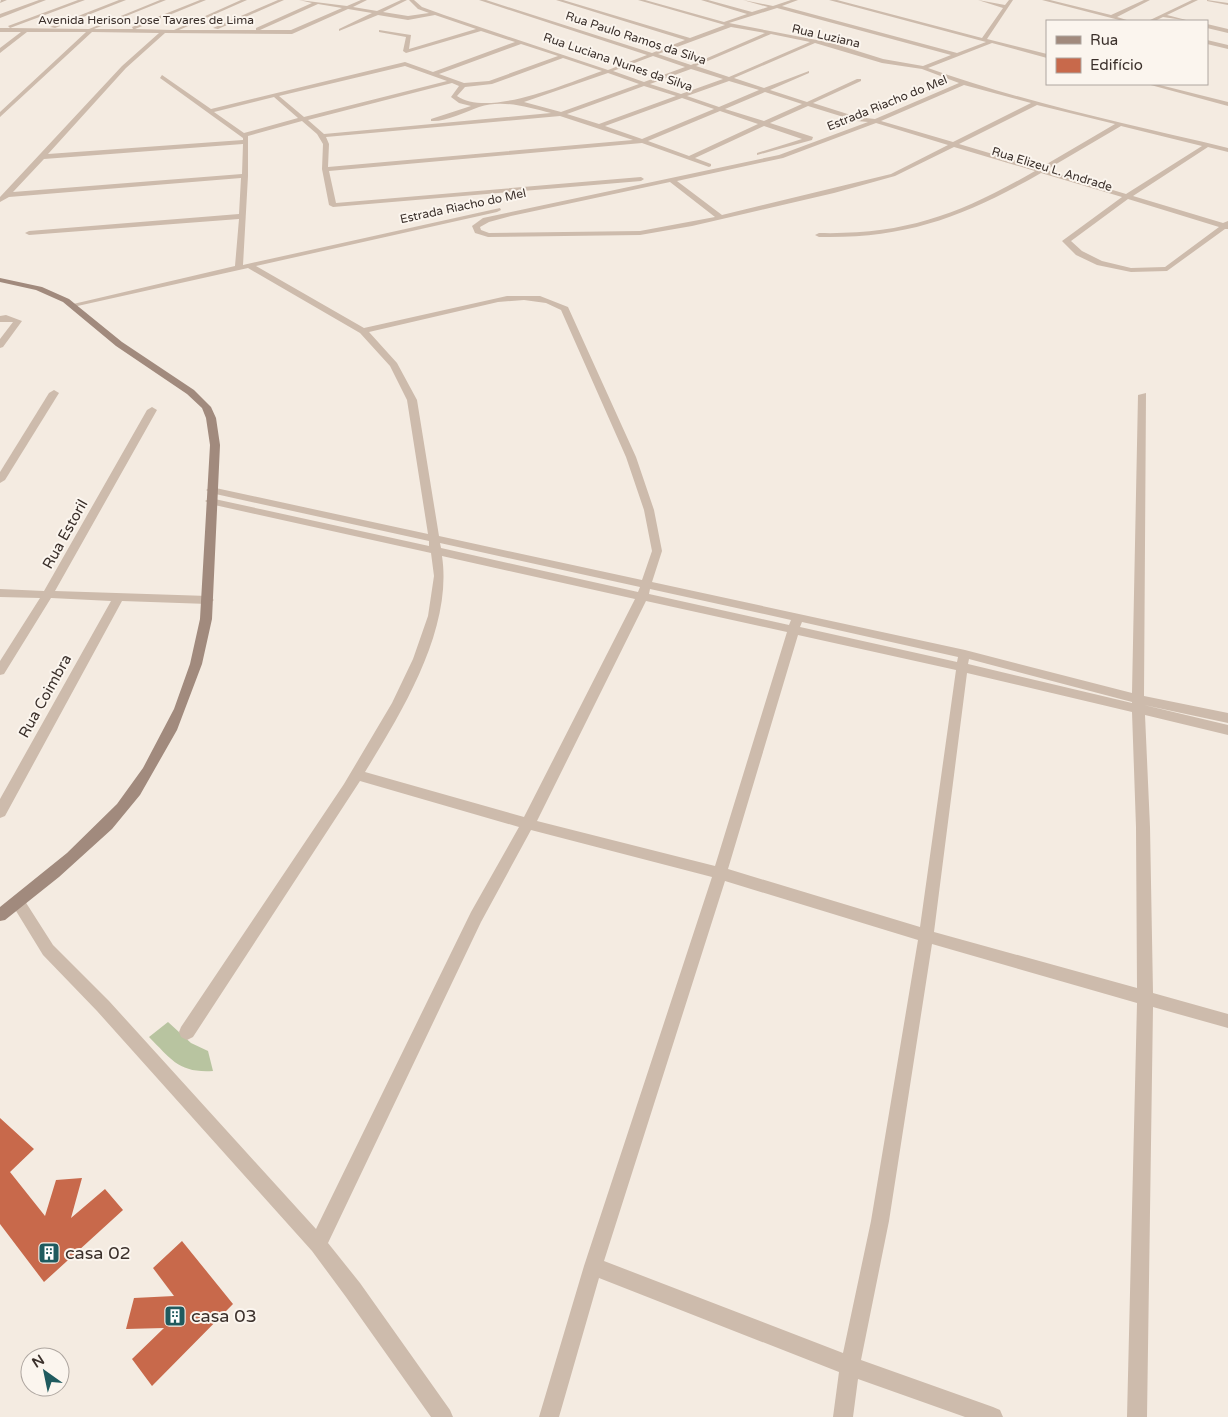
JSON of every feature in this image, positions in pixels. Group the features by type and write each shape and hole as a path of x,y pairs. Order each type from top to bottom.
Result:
{"main road":[{"path":"0,280 41,289 57,295 73,306 101,331 201,400 208,409 214,434 208,600 203,638 188,691 165,739 135,791 90,841 0,915"}],"street":[{"path":"0,2 5,0"},
{"path":"0,16 44,0"},
{"path":"1,30 83,0"},
{"path":"46,30 124,0"},
{"path":"0,116 88,30 164,0"},
{"path":"127,31 204,0"},
{"path":"0,200 7,195 124,67 164,31 175,29 245,0"},
{"path":"208,31 282,0"},
{"path":"301,0 408,18"},
{"path":"348,7 366,0"},
{"path":"341,30 405,0"},
{"name":"Rua Luciana Nunes da Silva","path":"411,0 420,8 434,13 819,143"},
{"name":"Rua Paulo Ramos da Silva","path":"481,0 764,91 870,122"},
{"path":"558,0 689,40"},
{"name":"Rua Luziana","path":"640,0 725,23 813,43 832,45 882,61 923,68 964,83 1036,103 1228,150"},
{"path":"703,0 752,14"},
{"path":"745,0 957,55"},
{"path":"831,0 1046,56"},
{"path":"980,0 1006,7"},
{"path":"983,40 1011,0"},
{"path":"1044,0 1124,20"},
{"path":"1112,17 1148,0"},
{"path":"1153,20 1196,0"},
{"path":"1209,0 1228,4"},
{"path":"725,23 790,1"},
{"path":"253,31 317,3"},
{"path":"1077,8 1085,4"},
{"name":"Avenida Herison Jose Tavares de Lima","path":"1,30 292,32 348,7"},
{"path":"434,13 408,18 381,30 409,36 406,50 408,51 481,29"},
{"path":"1163,16 1183,20"},
{"path":"406,128 479,106 516,102 609,71 732,24"},
{"path":"1208,26 1228,30"},
{"path":"0,51 26,30"},
{"path":"321,136 561,114 690,67 770,33"},
{"path":"434,74 521,42"},
{"name":"Estrada Riacho do Mel","path":"923,68 991,42"},
{"path":"1208,42 1228,47"},
{"name":"Rua Paulo Ramos da Silva","path":"600,126 728,79 813,43"},
{"path":"1208,47 1214,44"},
{"path":"209,110 404,64 463,85 490,83 564,56"},
{"path":"325,169 643,142 722,110 807,72"},
{"path":"162,77 209,110 244,138 244,266 363,332 394,365 412,400 436,545 438,594 422,648 402,698 356,775 266,916 187,1032"},
{"path":"689,158 805,103 859,80"},
{"path":"40,157 244,138 303,119 454,81"},
{"name":"Estrada Riacho do Mel","path":"721,218 640,233 585,236 488,235 478,231 476,226 486,220 511,214 781,157 964,83"},
{"path":"463,85 453,96 464,103 479,106"},
{"path":"1154,85 1228,104"},
{"path":"274,95 303,119 321,136 326,144 325,169 333,205 641,179"},
{"path":"516,102 600,126 708,165"},
{"path":"670,179 721,218 881,180 1036,103"},
{"name":"Estrada Riacho do Mel","path":"73,306 244,266 760,154 808,139 856,119"},
{"name":"Rua Elizeu L. Andrade","path":"870,122 1124,200 1225,228"},
{"path":"819,235 886,233 915,227 966,208 1035,173 1121,123"},
{"path":"1207,144 1066,241 1079,252 1100,263 1131,270 1166,269 1225,228"},
{"path":"7,195 245,176"},
{"path":"29,233 243,216"},
{"path":"318,1245 476,917 528,824 644,591 657,551 649,510 631,457 564,309 548,300 535,297 505,299 363,332"},
{"path":"0,319 18,320 0,345"},
{"path":"0,480 54,393"},
{"path":"1137,1417 1145,998 1143,827 1138,704 1143,395"},
{"name":"Rua Estoril","path":"0,671 48,594 152,410"},
{"path":"211,496 963,660 1138,704 1228,730"},
{"path":"0,592 208,600"},
{"name":"Rua Coimbra","path":"0,812 119,596"},
{"path":"548,1417 593,1266 720,873 795,624"},
{"path":"843,1417 850,1366 880,1220 926,936 963,660"},
{"path":"1138,704 1228,718"},
{"path":"356,775 528,824 720,873 926,936 1228,1021"},
{"path":"18,902 48,950 103,1006 318,1245 354,1290 444,1417"},
{"path":"593,1266 850,1366 993,1417"}],"green space":[{"path":"168,1022 191,1043 208,1051 213,1071 192,1070 184,1067 170,1058 149,1037"}],"building":[{"name":"casa 02","path":"0,1118 34,1149 10,1172 45,1216 56,1180 82,1178 71,1218 105,1189 123,1210 44,1282 0,1224"},
{"name":"casa 03","path":"182,1241 233,1304 152,1386 132,1359 164,1328 126,1329 134,1298 174,1296 153,1268"}],"place":[{"name":"casa 02","path":"49,1253"},
{"name":"casa 03","path":"175,1316"}]}
